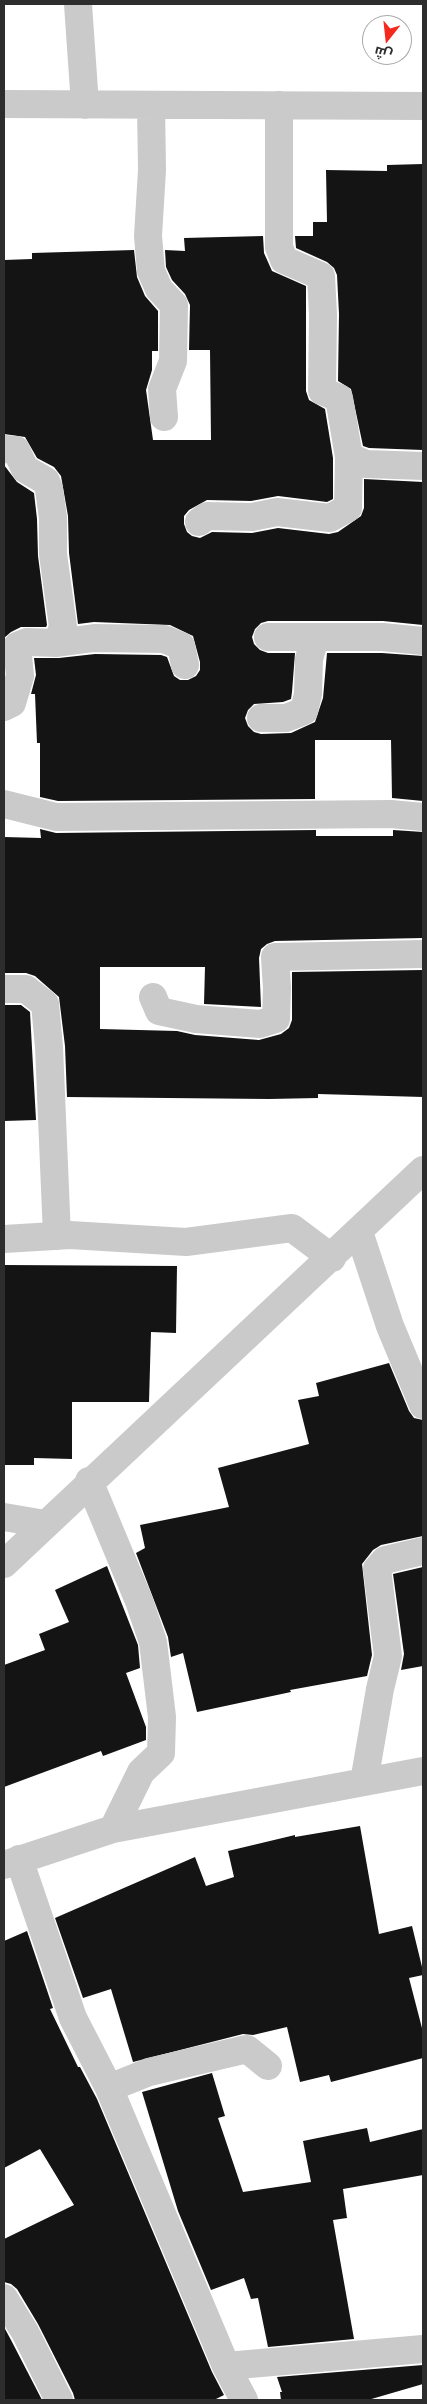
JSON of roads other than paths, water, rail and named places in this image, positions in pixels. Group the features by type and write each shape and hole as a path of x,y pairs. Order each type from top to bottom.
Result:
{"street":[{"path":"78,4 85,105"},
{"path":"4,104 423,106"},
{"path":"151,105 152,170 148,236 151,271 160,290 174,305 173,361 162,389 164,417"},
{"path":"199,522 207,516 252,517 277,512 330,518 348,508 349,457 339,398 322,391 323,315 321,276 284,260 279,247 279,105"},
{"path":"4,449 16,450 24,469 46,481 49,489 53,554 63,627 57,643"},
{"path":"349,457 366,464 423,466"},
{"path":"268,637 383,637 423,641"},
{"path":"261,718 286,718 304,711 308,694 309,659 315,637"},
{"path":"4,707 12,702 20,676 17,646 26,642 57,643 94,638 164,639 181,646 185,665"},
{"path":"4,804 56,816 391,814 423,817"},
{"path":"153,997 159,1011 196,1019 260,1024 276,1019 278,988 275,957 423,954"},
{"path":"4,989 26,989 45,1004 49,1047 57,1236"},
{"path":"4,1564 89,1481 332,1258 423,1170"},
{"path":"4,1239 57,1236 186,1242 292,1228 332,1258"},
{"path":"359,1232 390,1326 423,1404"},
{"path":"89,1481 139,1601 153,1642 162,1718 161,1753 141,1772 113,1829"},
{"path":"4,1516 45,1524"},
{"path":"364,1782 380,1689 388,1656 377,1569 384,1560 423,1551"},
{"path":"244,2400 226,2366 109,2088 73,2018 12,1862 113,1829 423,1771"},
{"path":"109,2088 149,2072 247,2049 268,2066"},
{"path":"4,2298 25,2332 59,2400"},
{"path":"226,2366 423,2349"}]}
